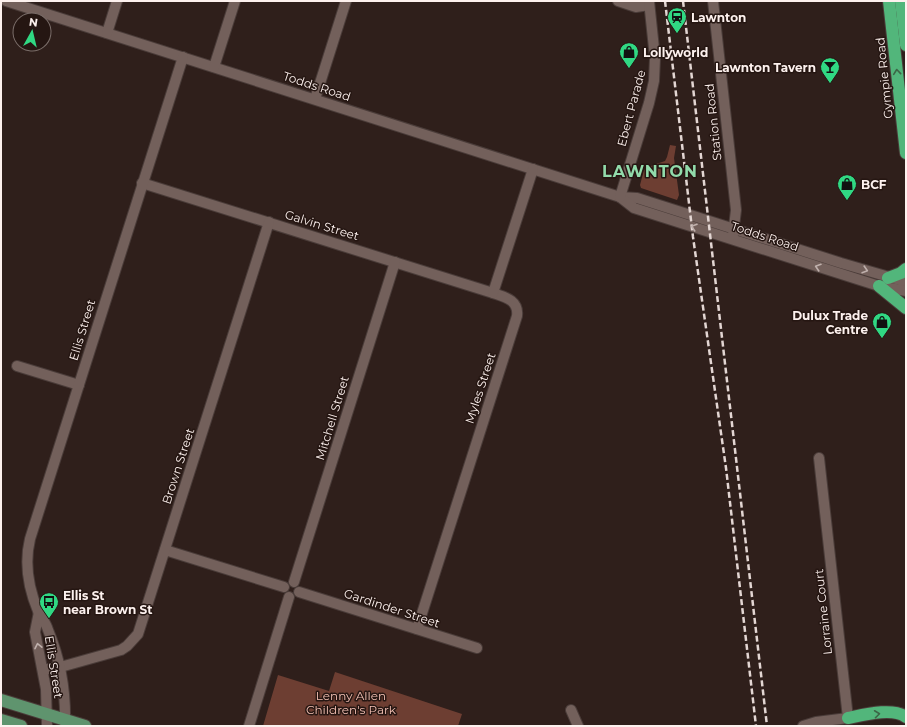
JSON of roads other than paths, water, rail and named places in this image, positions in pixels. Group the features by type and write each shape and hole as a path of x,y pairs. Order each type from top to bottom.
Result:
{"highway":[{"name":"Gympie Road","path":"889,1 906,153"},
{"path":"901,1 906,45"},
{"path":"888,278 901,273 906,269"},
{"path":"879,286 906,308"},
{"path":"848,718 891,712 903,714 906,717"}],"main road":[{"path":"1,700 47,720 85,726"},
{"path":"1,720 21,726"}],"street":[{"name":"Todds Road","path":"6,1 620,196 634,208 906,282"},
{"path":"107,33 117,1"},
{"path":"214,67 235,1"},
{"path":"315,99 346,1"},
{"path":"618,1 636,7 649,3"},
{"name":"Station Road","path":"713,1 736,210 733,234"},
{"name":"Ebert Parade","path":"620,196 649,103 654,81 655,58 649,3"},
{"name":"Ellis Street","path":"65,723 66,705 60,667 48,629 39,612 28,579 27,552 142,183 183,57"},
{"path":"493,293 533,169"},
{"name":"Galvin Street","path":"142,183 493,293"},
{"name":"Brown Street","path":"43,670 113,653 127,646 138,634 269,222"},
{"name":"Todds Road","path":"733,234 879,286 906,291"},
{"name":"Mitchell Street","path":"294,582 395,262"},
{"name":"Myles Street","path":"417,629 517,316 517,307 515,303 507,298 493,293"},
{"path":"17,366 79,385"},
{"name":"Lorraine Court","path":"820,458 848,718"},
{"path":"165,550 284,587"},
{"path":"284,587 290,582 294,582 298,585 299,592 294,597 289,597"},
{"path":"284,587 286,594 289,597"},
{"name":"Gardinder Street","path":"299,592 478,648"},
{"path":"249,726 289,597"},
{"name":"Ellis Street","path":"39,612 35,632 46,689 47,720"},
{"path":"571,710 578,726"},
{"path":"803,726 816,722 848,718"}],"railway":[{"path":"665,1 693,237 726,468 756,726"},
{"path":"683,1 767,726"}],"place":[{"name":"Lawnton","path":"677,34"},
{"name":"Lollyworld","path":"629,69"},
{"name":"Lawnton Tavern","path":"830,84"},
{"name":"BCF","path":"847,201"},
{"name":"Dulux Trade Centre","path":"882,339"},
{"name":"Ellis St near Brown St","path":"49,619"}],"district":[{"name":"LAWNTON","path":"650,171"}],"park label":[{"name":"Lenny Allen Children's Park","path":"351,702"}]}
